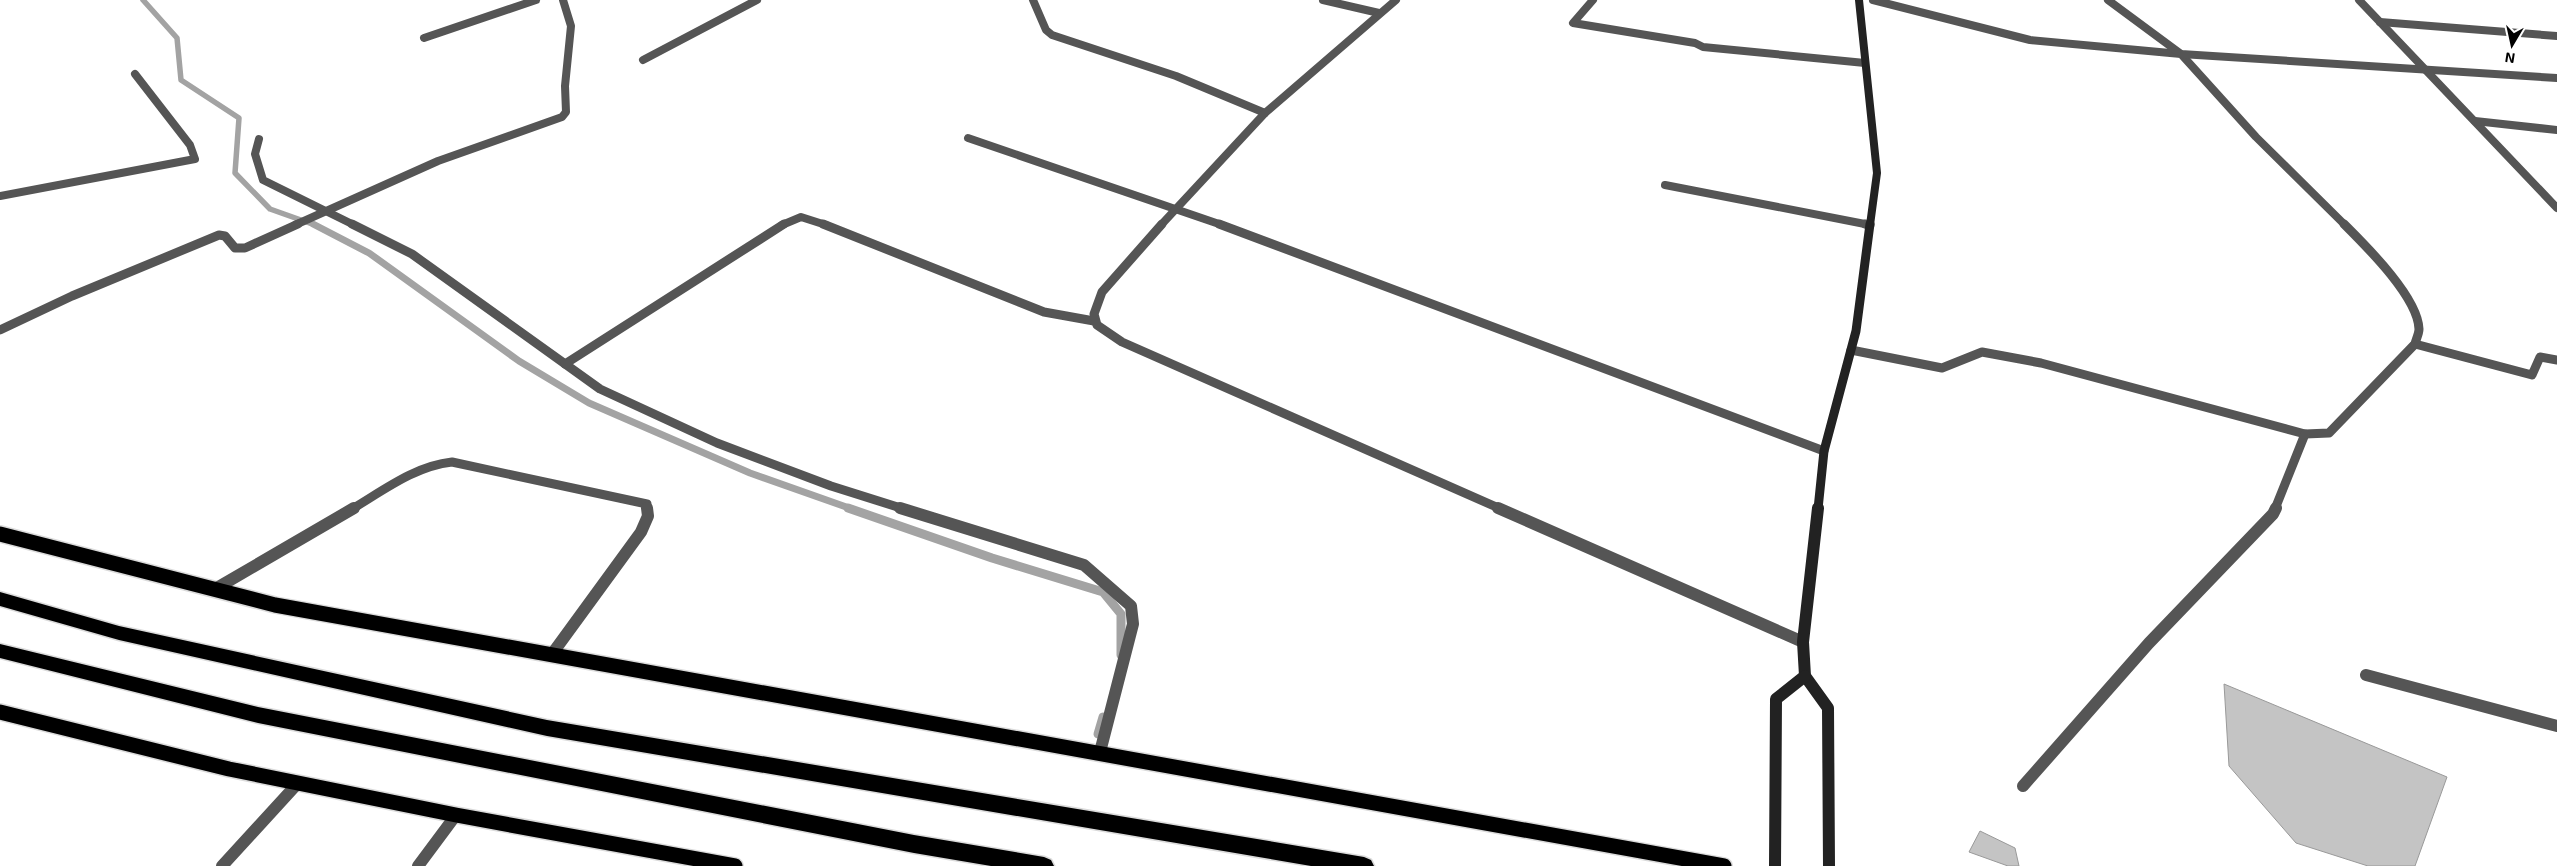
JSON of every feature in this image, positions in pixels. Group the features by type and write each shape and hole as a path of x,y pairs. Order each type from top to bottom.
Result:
{"highway":[{"path":"0,599 119,633 547,728 1364,866"},
{"path":"0,651 258,715 875,837 1044,866"}],"main road":[{"path":"0,534 275,605 1100,752 1724,866"},
{"path":"0,712 229,769 456,815 735,866"}],"street":[{"path":"424,38 536,0"},
{"path":"0,330 72,296 219,235 223,235 235,248 240,249 438,161 565,115 565,86 571,26 563,0"},
{"path":"642,60 757,0"},
{"path":"1033,0 1046,30 1052,35 1176,76 1266,113"},
{"path":"1323,0 1379,13"},
{"path":"1094,322 1095,304 1102,292 1176,208 1266,113 1396,0"},
{"path":"1593,0 1573,23 1695,43 1703,47 1866,64"},
{"path":"1829,866 1828,708 1804,676 1803,642 1824,451 1856,330 1878,173 1859,0"},
{"path":"1873,0 2030,40 2181,54 2557,78"},
{"path":"1851,350 1942,368 1982,352 2041,362 2305,434 2320,435 2329,433 2415,344 2419,330 2415,312 2381,261 2256,137 2181,54 2108,0"},
{"path":"2359,0 2557,208"},
{"path":"2380,22 2557,36"},
{"path":"0,196 195,159 190,145 135,74"},
{"path":"2475,122 2557,130"},
{"path":"968,138 1176,208 1824,451"},
{"path":"259,139 255,154 263,180 412,254 600,389 717,443 831,486 1084,565 1125,599 1133,613 1133,624 1100,752"},
{"path":"1665,185 1870,225"},
{"path":"564,364 792,220 801,217 813,220 1044,312 1094,322 1104,332 1122,342 1803,642"},
{"path":"2415,344 2532,375 2540,357 2557,360"},
{"path":"2023,786 2149,644 2274,514 2305,434"},
{"path":"215,589 416,471 435,464 452,462 647,504 648,516 641,532 552,654"},
{"path":"2366,675 2557,726"},
{"path":"1775,866 1776,699 1804,676"},
{"path":"222,866 298,783"},
{"path":"418,866 456,815"}],"building":[{"path":"2224,684 2447,777 2415,866 2368,866 2296,843 2229,766"},
{"path":"1980,831 2015,848 2019,866 2008,866 1969,852"}],"waterway":[{"path":"143,0 177,38 181,80 239,118 235,173 270,209 315,225"},
{"path":"315,225 369,253 519,361 589,403 750,473 852,509"},
{"path":"848,508 992,558 1103,592 1121,614 1121,655"},
{"path":"1098,734 1103,717"}]}
